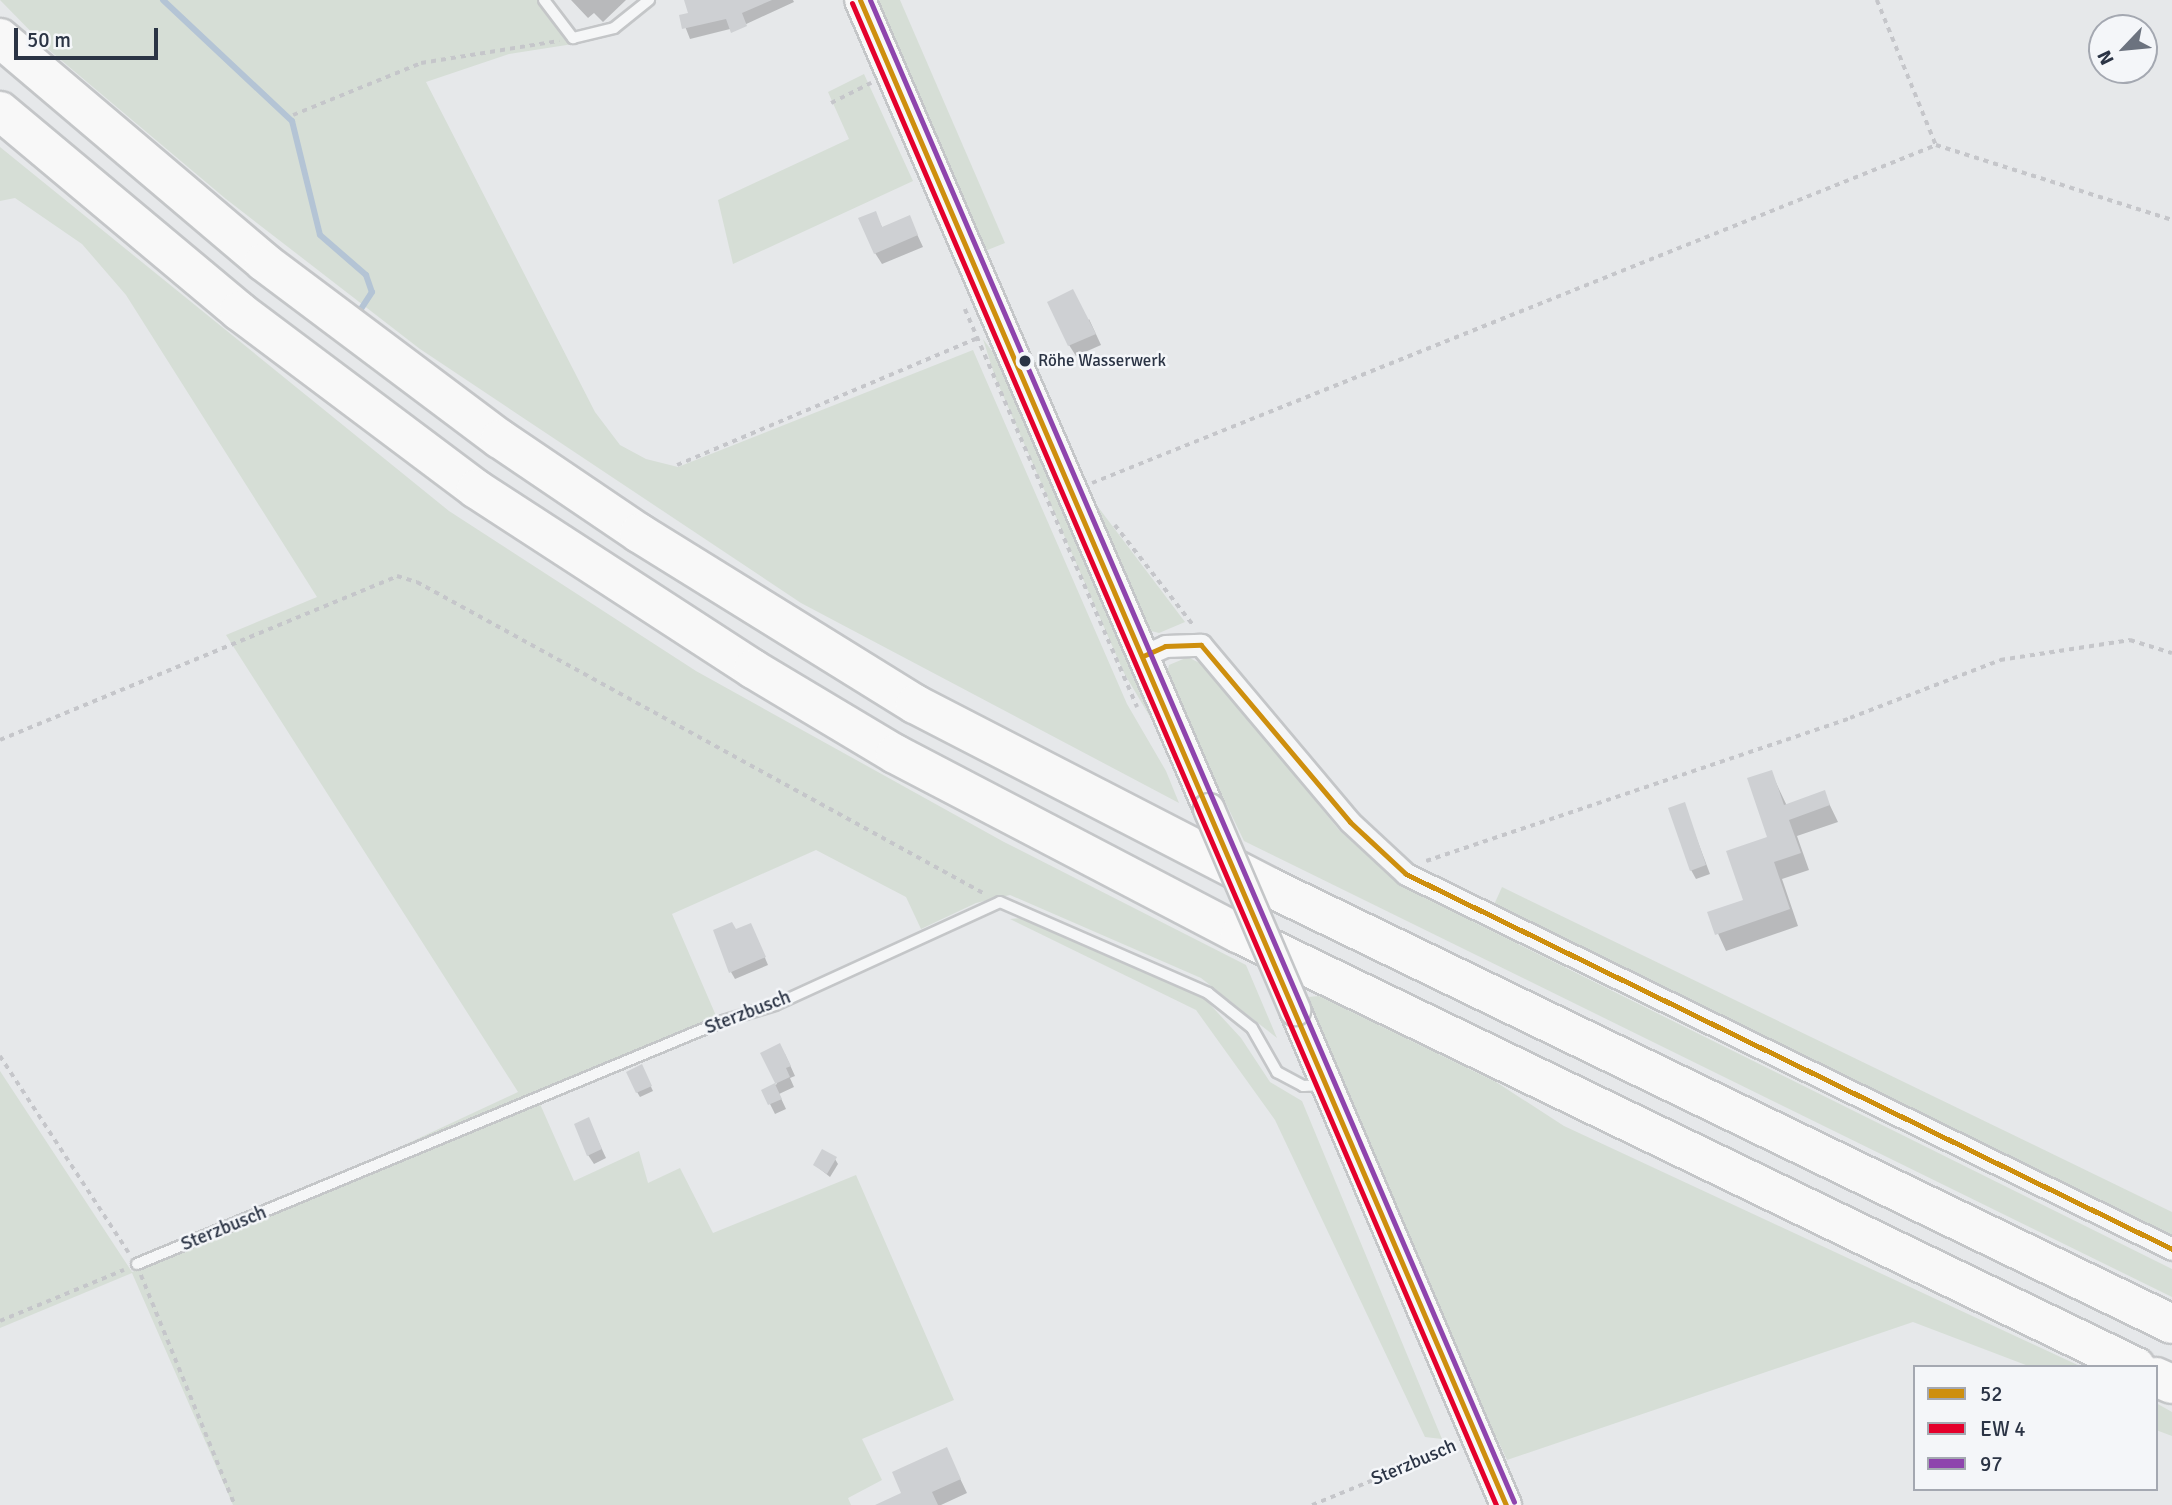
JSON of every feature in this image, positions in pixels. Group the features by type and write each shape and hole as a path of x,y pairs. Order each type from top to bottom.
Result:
{"highway":[{"path":"0,38 264,262 500,439 639,533 915,704 1267,886 2172,1324"},
{"path":"0,111 239,311 476,489 753,669 895,754 1240,934 2132,1365"}],"main road":[{"path":"860,0 1506,1505"}],"street":[{"path":"1143,656 1175,644 1201,645 1350,822 1406,874 2172,1249"}],"lane":[{"path":"544,0 573,38 614,29 649,0"},
{"path":"1000,902 1208,993 1252,1028 1277,1072 1303,1086 1326,1084"},
{"name":"Sterzbusch","path":"137,1264 723,1021 775,1004 1000,902"}],"path":[{"path":"1877,0 1936,145"},
{"path":"293,115 421,63 573,38"},
{"path":"831,103 892,73"},
{"path":"1091,484 1936,145 2172,220"},
{"path":"677,465 1002,329"},
{"path":"1087,472 1096,493"},
{"path":"1112,521 1192,623 1201,645"},
{"path":"0,740 397,576 417,582 1000,902"},
{"path":"1406,874 1423,862 1850,718 2000,660 2130,640 2172,653"},
{"path":"0,1321 137,1264"},
{"name":"Sterzbusch","path":"1312,1505 1477,1436"}],"shaded area":[{"path":"0,0 544,0 573,44 509,54 426,82 595,412 620,445 646,459 678,467 973,350 1127,704 1166,771 1179,803 801,603 420,349 226,199 49,50"},
{"path":"877,0 900,0 1005,243 985,251"},
{"path":"864,74 913,181 733,264 718,200 849,139 828,92"},
{"path":"0,147 449,511 696,671 1004,842 1246,965 1277,1038 1201,978 1010,895 976,903 921,929 906,897 816,850 672,914 717,1018 536,1095 574,1181 639,1151 648,1183 680,1168 713,1233 856,1175 954,1400 862,1439 882,1480 848,1498 851,1505 233,1505 132,1273 0,1328 0,1071 132,1272 518,1092 226,635 317,597 126,295 82,244 15,198 0,201"},
{"path":"983,339 1003,366 1168,747 1124,673 995,377"},
{"path":"1095,503 1185,622 1159,633 1147,630 1093,508"},
{"path":"1188,657 1207,667 1339,830 1405,888 2172,1269 2172,1297 1244,841 1166,678 1169,665"},
{"path":"1502,887 2172,1212 2172,1238 1493,907"},
{"path":"1030,917 1206,1000 1241,1038 1270,1082 1302,1101 1442,1439 1425,1437 1275,1120 1196,1010 1010,919"},
{"path":"1319,996 1496,1082 1564,1126 2078,1365 2026,1365 1913,1322 1507,1460 1454,1348 1308,997"},
{"path":"2158,1404 2172,1412 2172,1436 2158,1431"}],"building":[{"path":"684,0 772,0 742,13 747,26 731,33 726,19 682,29 679,15 688,13"},
{"path":"876,211 882,227 910,215 918,235 874,254 858,218"},
{"path":"1073,289 1096,334 1068,346 1047,302"},
{"path":"1772,770 1784,805 1825,790 1830,805 1789,820 1801,853 1774,862 1790,909 1715,935 1707,912 1743,900 1726,851 1767,837 1747,778"},
{"path":"1685,802 1706,865 1690,871 1668,808"},
{"path":"732,922 736,929 751,923 766,957 729,973 713,930"},
{"path":"780,1043 791,1066 786,1068 790,1077 775,1084 782,1099 768,1105 761,1090 775,1083 760,1053"},
{"path":"642,1064 652,1086 636,1093 626,1072"},
{"path":"589,1117 602,1149 587,1156 574,1124"},
{"path":"822,1149 837,1157 827,1174 813,1165"},
{"path":"947,1447 961,1479 932,1492 938,1505 875,1505 901,1493 892,1472"}],"waterway":[{"path":"163,0 292,121 320,235 366,275 372,292 357,315"}],"transit line":[{"name":"52","path":"860,0 1506,1505"},
{"name":"97","path":"870,0 1514,1502"},
{"path":"852,3 1496,1505"},
{"name":"52","path":"1143,656 1165,646 1201,645 1350,822 1406,874 2172,1249"}],"place":[{"name":"Röhe Wasserwerk","path":"1025,361"}]}
